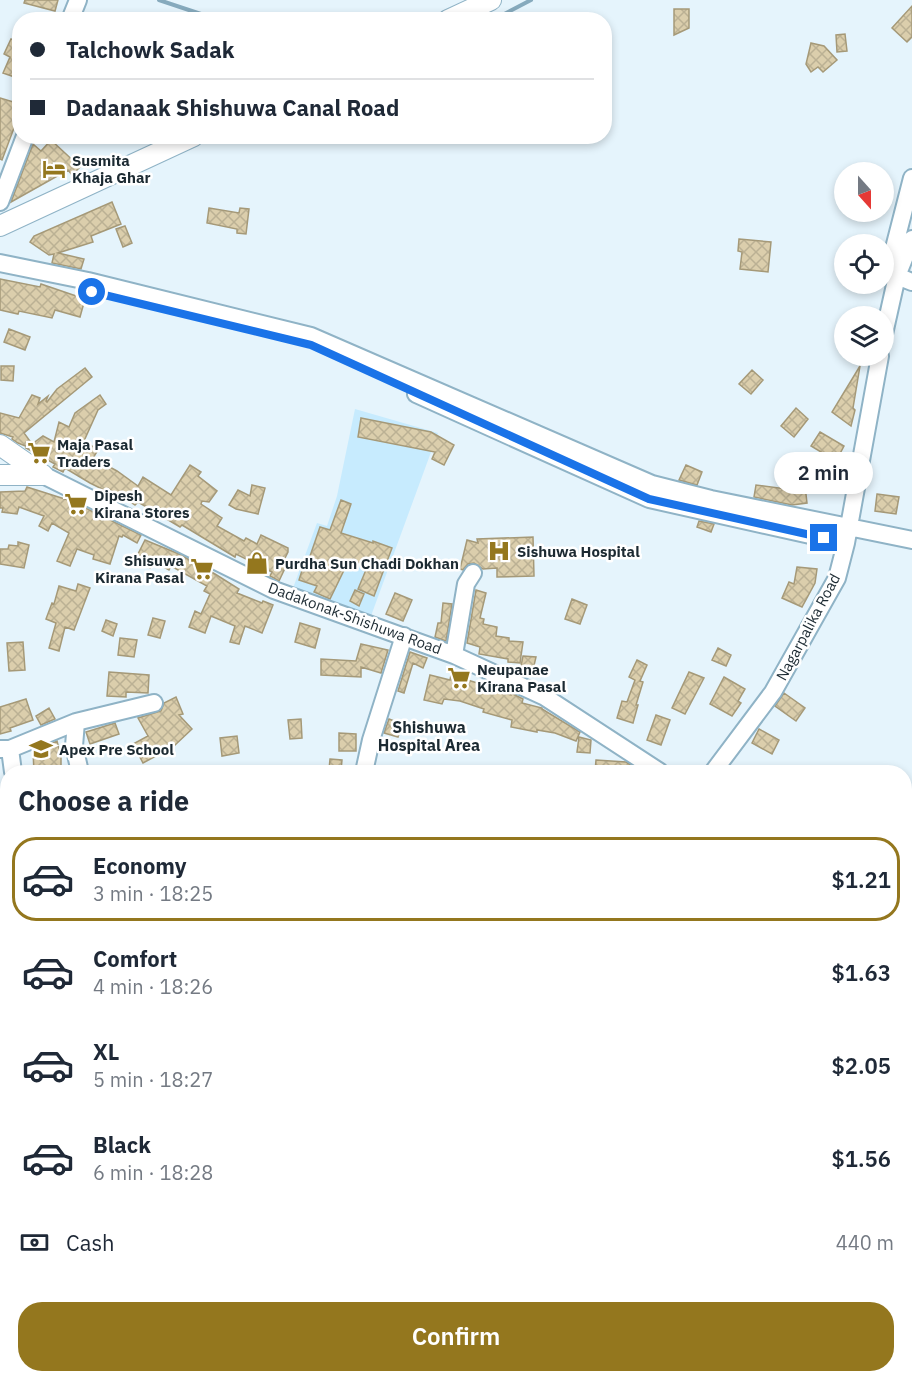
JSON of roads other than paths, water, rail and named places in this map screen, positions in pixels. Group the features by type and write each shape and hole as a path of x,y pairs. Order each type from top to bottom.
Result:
{"main road":[{"path":"465,12 491,0"},
{"path":"0,226 177,144"},
{"path":"0,445 43,475"},
{"path":"0,475 43,475"}],"street":[{"path":"0,202 22,144"},
{"path":"904,279 892,256 912,178"},
{"path":"894,306 904,279 912,239"},
{"path":"0,263 88,281 311,336 652,484 848,535"},
{"path":"0,270 311,345 649,499 848,535 912,540"},
{"name":"Nagarpalika Road","path":"718,765 773,692 837,578 848,535 878,366"},
{"name":"Dadakonak-Shishuwa Road","path":"43,475 274,590 454,655 545,697 649,765"},
{"path":"454,655 465,584 474,573"},
{"path":"366,765 371,740 404,636"},
{"path":"11,765 5,749 76,722 154,703"},
{"path":"76,722 74,746 78,765"}],"waterway":[{"path":"159,0 195,12"},
{"path":"508,12 531,0"}],"place":[{"name":"Susmita Khaja Ghar","path":"54,169"},
{"name":"Maja Pasal Traders","path":"39,453"},
{"name":"Dipesh Kirana Stores","path":"76,504"},
{"name":"Sishuwa Hospital","path":"499,551"},
{"name":"Purdha Sun Chadi Dokhan","path":"257,563"},
{"name":"Shisuwa Kirana Pasal","path":"202,569"},
{"name":"Neupanae Kirana Pasal","path":"459,678"},
{"name":"Apex Pre School","path":"41,749"}],"district":[{"name":"Shishuwa Hospital Area","path":"429,736"}]}
